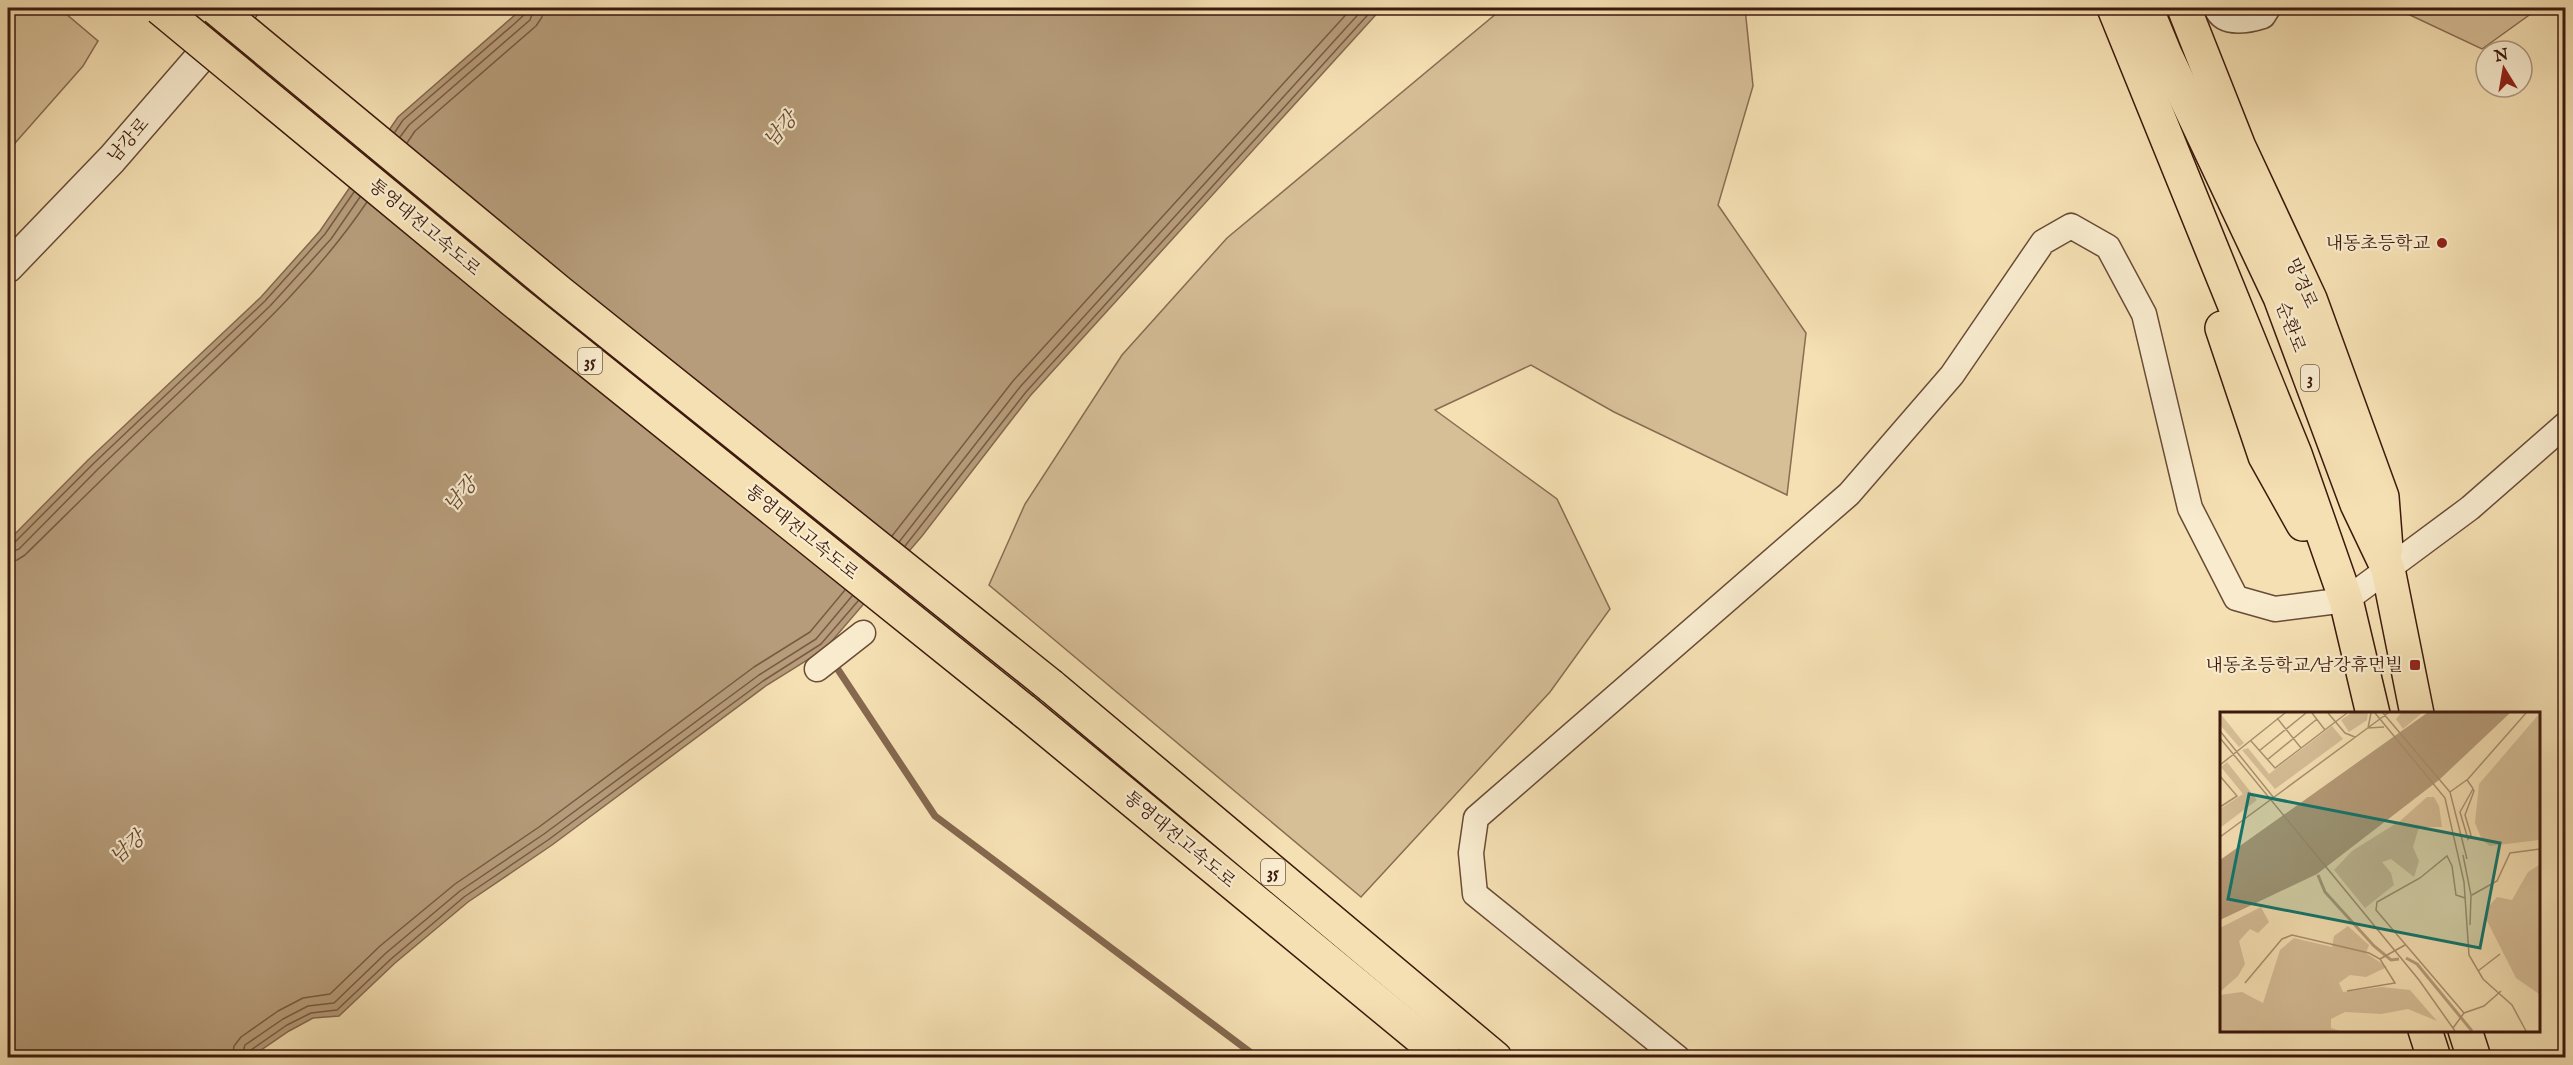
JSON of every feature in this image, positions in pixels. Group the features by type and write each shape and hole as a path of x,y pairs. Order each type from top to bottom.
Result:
{"main road":[{"name":"통영대전고속도로","path":"160,8 514,301 1023,710 1445,1058"},
{"name":"통영대전고속도로","path":"216,8 559,292 1051,686 1495,1058"},
{"path":"2091,8 2201,265 2265,456 2346,600"},
{"name":"3","path":"2114,8 2151,58"},
{"name":"3","path":"2146,8 2151,58 2346,600 2373,712"},
{"name":"망경로","path":"2184,8 2239,147 2314,310 2382,497 2388,568"},
{"name":"순환로","path":"2151,58 2280,297 2356,504 2388,568 2417,712"},
{"path":"2426,1032 2434,1058"},
{"path":"2466,1032 2474,1058"}],"street":[{"name":"남강로","path":"8,267 112,159 243,8"},
{"path":"2216,8 2228,19 2243,22 2263,16 2268,8"},
{"path":"1678,1058 1475,894 1471,853 1476,818 1849,494 1952,375 2043,242 2071,226 2108,248 2123,273 2144,314 2190,508 2236,598 2275,609 2346,600 2470,508 2565,424"},
{"path":"817,669 863,633"}],"shaded area":[{"path":"8,8 59,8 98,41 83,66 8,151"},
{"path":"1503,8 1745,8 1753,86 1718,205 1806,333 1787,495 1614,412 1531,365 1435,410 1557,499 1610,609 1550,692 1361,897 989,585 1025,504 1122,355 1227,238"},
{"path":"2395,8 2539,8 2496,39 2474,39 2474,45"}],"water":[{"name":"남강","path":"523,8 1382,8 1030,396 922,536 825,649 767,685 552,845 468,902 395,963 339,1016 313,1018 251,1057 8,1058 8,541 88,460 261,297 320,231 398,117"}],"waterway":[{"path":"833,662 935,816 1258,1058"}],"place":[{"name":"내동초등학교","path":"2442,243"},
{"name":"내동초등학교/남강휴먼빌","path":"2415,665"}]}
